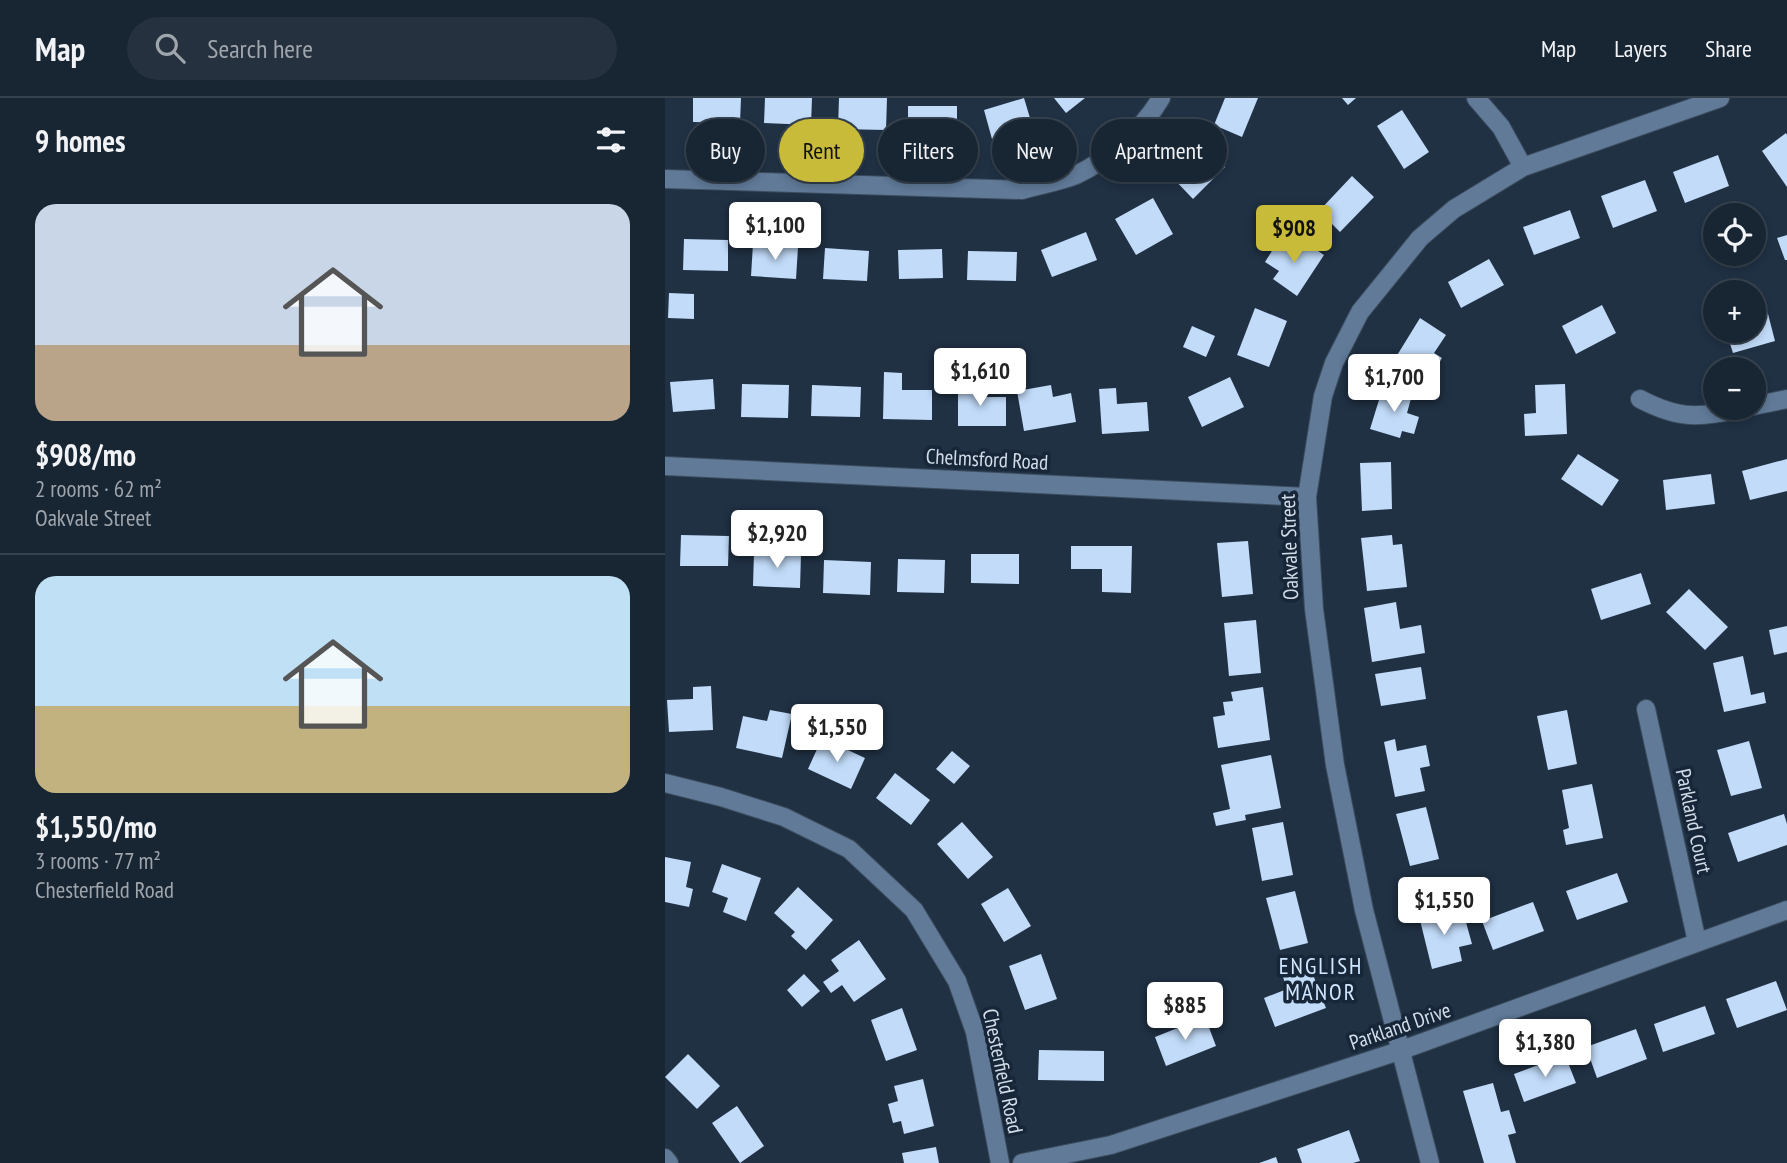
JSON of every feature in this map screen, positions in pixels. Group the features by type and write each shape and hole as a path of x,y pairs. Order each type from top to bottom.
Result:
{"street":[{"path":"665,179 1022,190 1074,176 1099,161 1136,130 1161,98"},
{"path":"1476,98 1501,127 1523,167"},
{"name":"Oakvale Street","path":"1430,1163 1364,910 1335,765 1314,609 1307,497 1324,396 1334,363 1360,312 1420,238 1454,209 1523,167 1720,98"},
{"path":"1640,399 1664,412 1703,416"},
{"path":"1766,403 1787,399"},
{"name":"Chelmsford Road","path":"665,466 1307,497"},
{"name":"Parkland Court","path":"1646,709 1697,942"},
{"name":"Chesterfield Road","path":"665,783 784,817 849,849 914,910 957,981 975,1032 1000,1163"},
{"name":"Parkland Drive","path":"1022,1163 1111,1145 1402,1050 1787,910"},
{"path":"665,1158 669,1163"}],"building":[{"path":"693,98 741,98 740,119 693,119"},
{"path":"765,98 812,98 811,119 779,119 779,124 765,123"},
{"path":"839,98 887,98 886,119 878,119 878,130 864,130 864,119 838,119"},
{"path":"1024,98 1030,119 992,119 992,139 984,110"},
{"path":"1054,98 1085,98 1066,113"},
{"path":"1225,98 1258,98 1242,137 1227,131 1227,119 1216,119"},
{"path":"1342,98 1356,98 1348,105"},
{"path":"908,106 957,106 957,119 908,119"},
{"path":"1402,110 1429,152 1404,169 1377,126"},
{"path":"1786,133 1787,135 1787,187 1762,151"},
{"path":"1718,155 1729,186 1685,203 1673,172"},
{"path":"1352,176 1374,197 1340,232 1319,211"},
{"path":"1645,180 1657,211 1613,228 1601,196"},
{"path":"1177,182 1210,182 1193,199"},
{"path":"1153,198 1173,234 1136,255 1115,219"},
{"path":"1570,210 1580,238 1534,255 1523,227"},
{"path":"1086,232 1097,260 1052,277 1041,250"},
{"path":"1787,235 1787,260 1785,260 1777,238"},
{"path":"1299,238 1324,255 1297,296 1273,279 1279,271 1265,262 1277,243 1290,252"},
{"path":"684,239 728,240 728,271 683,270"},
{"path":"753,244 798,247 796,279 751,276"},
{"path":"825,248 869,251 867,281 823,279"},
{"path":"942,249 943,278 899,279 898,250"},
{"path":"968,251 1017,252 1016,281 967,280"},
{"path":"1489,259 1504,285 1461,308 1448,282"},
{"path":"669,293 694,294 694,319 668,318"},
{"path":"1602,305 1616,333 1576,354 1562,326"},
{"path":"1255,308 1287,321 1269,367 1237,355"},
{"path":"1766,310 1775,341 1733,353 1730,343 1766,343"},
{"path":"1420,318 1446,335 1434,353 1442,358 1430,378 1396,357"},
{"path":"1192,326 1215,336 1206,357 1183,347"},
{"path":"884,372 902,373 902,390 932,390 932,420 883,419"},
{"path":"1230,377 1244,407 1202,427 1188,397"},
{"path":"713,379 715,409 673,412 670,382"},
{"path":"742,384 789,385 788,418 741,417"},
{"path":"1565,384 1567,434 1525,436 1524,414 1536,413 1535,385"},
{"path":"812,385 861,387 860,417 811,416"},
{"path":"1051,385 1053,397 1071,393 1076,422 1024,431 1017,391"},
{"path":"958,386 981,386 980,397 1006,397 1006,426 958,426"},
{"path":"1383,387 1412,395 1407,413 1419,417 1414,434 1402,431 1400,438 1370,429"},
{"path":"1116,388 1117,404 1147,402 1149,431 1102,434 1099,389"},
{"path":"1578,454 1619,480 1602,506 1561,479"},
{"path":"1787,459 1787,491 1750,500 1742,471"},
{"path":"1391,462 1392,509 1362,511 1360,463"},
{"path":"1711,474 1715,504 1666,510 1663,480"},
{"path":"681,535 729,536 728,566 680,566"},
{"path":"1392,535 1393,545 1402,544 1407,587 1367,591 1361,538"},
{"path":"1248,541 1253,594 1222,597 1217,543"},
{"path":"1071,546 1132,546 1131,593 1102,592 1102,569 1071,569"},
{"path":"754,552 801,554 800,588 753,586"},
{"path":"971,554 1019,554 1019,584 971,583"},
{"path":"898,559 945,560 944,593 897,592"},
{"path":"824,560 871,562 870,595 823,593"},
{"path":"1641,573 1651,604 1601,620 1591,589"},
{"path":"1689,589 1728,627 1705,650 1666,612"},
{"path":"1396,602 1400,629 1421,625 1425,653 1372,662 1364,608"},
{"path":"1256,620 1261,673 1229,676 1224,623"},
{"path":"1787,626 1787,652 1774,655 1769,630"},
{"path":"1743,656 1751,695 1764,692 1766,703 1724,712 1713,663"},
{"path":"1421,667 1426,699 1381,706 1375,674"},
{"path":"711,686 713,730 669,732 667,700 693,699 693,687"},
{"path":"1263,687 1270,740 1218,748 1213,717 1225,715 1223,702 1233,701 1231,692"},
{"path":"770,710 792,714 782,758 736,748 743,716 767,721"},
{"path":"1567,710 1577,764 1548,770 1537,716"},
{"path":"822,738 865,758 851,789 808,769"},
{"path":"1395,739 1397,751 1426,745 1430,766 1420,768 1425,791 1395,797 1384,742"},
{"path":"1749,741 1762,788 1731,796 1717,750"},
{"path":"952,751 970,766 954,784 936,769"},
{"path":"1271,755 1281,808 1245,815 1246,820 1216,826 1213,813 1230,809 1221,765"},
{"path":"895,773 930,800 911,825 876,798"},
{"path":"1592,784 1603,838 1566,845 1563,830 1569,828 1562,790"},
{"path":"1426,807 1439,859 1410,866 1396,814"},
{"path":"1784,814 1787,845 1738,862 1728,833"},
{"path":"962,822 993,857 968,879 937,844"},
{"path":"1283,822 1293,875 1262,881 1252,828"},
{"path":"665,857 691,862 686,887 693,889 689,907 665,902"},
{"path":"722,864 761,878 746,921 723,912 728,898 712,892"},
{"path":"1617,873 1628,902 1577,920 1566,891"},
{"path":"798,887 833,920 806,950 791,936 795,932 774,913"},
{"path":"1008,888 1031,926 1004,942 981,904"},
{"path":"1295,891 1308,943 1280,950 1266,898"},
{"path":"1533,902 1544,931 1493,950 1482,921"},
{"path":"1448,908 1451,919 1464,915 1472,944 1459,947 1462,961 1432,969 1419,916"},
{"path":"859,940 886,979 854,1002 842,985 831,993 823,982 839,971 831,960"},
{"path":"1041,954 1057,999 1025,1010 1009,966"},
{"path":"1310,967 1326,1008 1275,1027 1264,998 1287,989 1283,977"},
{"path":"804,974 820,991 802,1007 787,990"},
{"path":"1776,981 1787,1010 1737,1028 1726,999"},
{"path":"1705,1006 1715,1034 1663,1052 1654,1024"},
{"path":"902,1008 917,1050 886,1061 871,1020"},
{"path":"1205,1017 1216,1046 1166,1066 1155,1037"},
{"path":"1636,1029 1647,1059 1597,1078 1586,1047"},
{"path":"1039,1050 1104,1051 1104,1081 1038,1080"},
{"path":"688,1054 720,1086 697,1109 665,1077"},
{"path":"1565,1055 1576,1083 1524,1102 1514,1074"},
{"path":"923,1079 934,1126 904,1134 901,1121 893,1123 888,1104 898,1101 894,1086"},
{"path":"1493,1083 1501,1112 1509,1110 1516,1133 1508,1135 1516,1163 1484,1163 1463,1091"},
{"path":"737,1106 764,1146 740,1163 712,1123"},
{"path":"1349,1130 1360,1161 1302,1163 1297,1149"},
{"path":"936,1147 939,1163 904,1163 902,1153"},
{"path":"1276,1157 1278,1163 1259,1163"}],"district":[{"name":"ENGLISH MANOR","path":"1321,978"}]}
